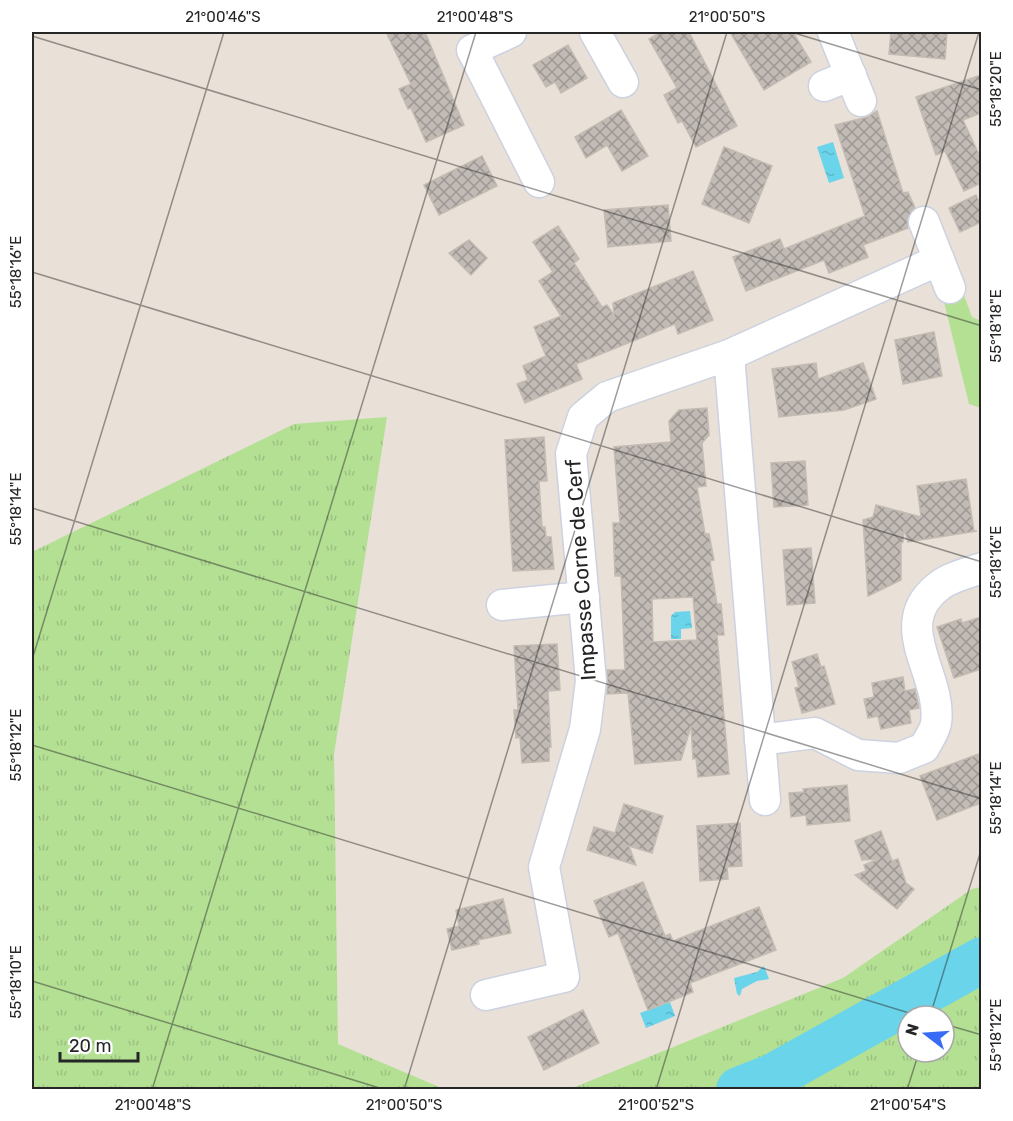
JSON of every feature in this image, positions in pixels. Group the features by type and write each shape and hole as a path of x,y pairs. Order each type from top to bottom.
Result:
{"street":[{"path":"511,32 472,50 539,182"},
{"path":"595,32 623,82"},
{"path":"833,32 845,88"},
{"path":"924,222 950,288"},
{"name":"Impasse Corne de Cerf","path":"486,995 564,977 544,867 585,729 591,681 571,454 583,417 607,397 729,355 939,260"},
{"path":"729,355 765,800"},
{"path":"760,740 815,733 858,755 898,758 924,748 936,724 935,692 921,652 916,628 919,610 940,585 981,568"},
{"path":"502,605 584,597"}],"green space":[{"path":"962,290 972,317 981,321 981,408 969,404 943,298"},
{"path":"387,417 334,754 338,1044 444,1089 32,1089 32,552 294,424"},
{"path":"981,887 981,1089 570,1089 843,978 972,889"}],"water":[{"path":"833,142 844,178 829,183 817,147"},
{"path":"690,611 692,628 681,629 681,639 671,639 671,616 675,612"},
{"path":"764,966 769,979 757,981 742,989 740,996 737,994 734,978 757,972"},
{"path":"670,1002 675,1016 646,1028 640,1013"}],"building":[{"path":"386,32 425,32 464,125 426,142 411,108 408,109 399,89 411,84"},
{"path":"661,32 689,32 737,126 696,147 682,121 678,123 664,95 677,88 649,39"},
{"path":"730,32 793,32 811,62 764,90"},
{"path":"891,32 947,32 945,59 889,54"},
{"path":"568,45 587,78 561,93 555,82 546,87 533,65"},
{"path":"981,75 981,113 963,120 981,159 981,183 964,191 945,151 936,155 916,97"},
{"path":"621,110 648,156 622,171 607,145 586,158 575,137"},
{"path":"877,111 903,193 908,192 915,208 907,219 908,228 863,245 868,257 829,273 824,260 746,291 733,257 780,239 784,249 865,216 835,125 867,117"},
{"path":"724,147 772,166 749,223 702,204"},
{"path":"482,156 497,186 439,215 424,185"},
{"path":"976,195 981,206 981,222 960,232 949,208"},
{"path":"668,205 671,241 608,247 604,210"},
{"path":"558,226 579,259 574,263 602,307 607,305 614,315 613,303 693,271 713,320 678,334 675,324 576,364 582,379 525,403 517,384 528,380 523,366 546,356 534,327 561,316 539,281 553,272 533,242"},
{"path":"469,240 487,258 471,275 449,253"},
{"path":"934,332 942,376 903,384 895,340"},
{"path":"816,363 818,379 863,363 876,399 844,410 779,417 772,369"},
{"path":"707,408 709,435 702,443 706,486 697,487 705,534 709,534 714,560 710,561 717,604 721,604 724,635 717,635 729,774 698,777 696,758 693,759 691,726 681,760 635,764 628,693 607,694 607,670 625,670 621,576 615,576 613,523 620,523 614,447 671,442 669,421 679,410","holes":["693,597 697,640 653,642 652,599"]},
{"path":"544,437 547,481 539,481 542,527 545,527 546,537 551,537 554,569 513,571 505,440"},
{"path":"805,461 808,505 774,507 771,463"},
{"path":"966,479 974,531 977,531 908,542 904,529 901,543 901,580 868,596 863,520 873,517 876,505 921,517 917,486"},
{"path":"811,548 815,603 787,605 783,550"},
{"path":"981,617 981,669 954,678 937,627 961,619 962,623"},
{"path":"557,644 560,690 548,691 551,747 549,747 549,761 522,763 520,737 516,738 514,710 518,710 514,646"},
{"path":"817,654 821,667 824,666 835,704 802,713 795,688 799,687 792,662"},
{"path":"903,677 905,691 915,689 919,708 909,710 911,723 881,729 878,716 868,718 864,699 874,697 872,683"},
{"path":"981,753 981,803 937,820 920,776"},
{"path":"847,785 850,821 807,825 806,815 791,817 789,793 804,792 803,789"},
{"path":"624,804 663,816 652,853 629,846 636,865 587,850 594,827 615,833"},
{"path":"740,823 742,866 727,867 728,879 700,881 697,826"},
{"path":"881,831 892,861 898,859 906,883 914,889 897,909 855,875 866,871 864,865 879,859 862,860 855,841"},
{"path":"643,882 665,936 670,934 673,941 759,907 776,950 690,983 693,992 648,1010 618,933 609,937 594,901"},
{"path":"503,899 511,933 478,940 479,944 452,950 447,929 459,926 456,910"},
{"path":"583,1010 599,1043 544,1070 528,1037"}],"waterway":[{"path":"739,1090 772,1077 982,960"}]}
